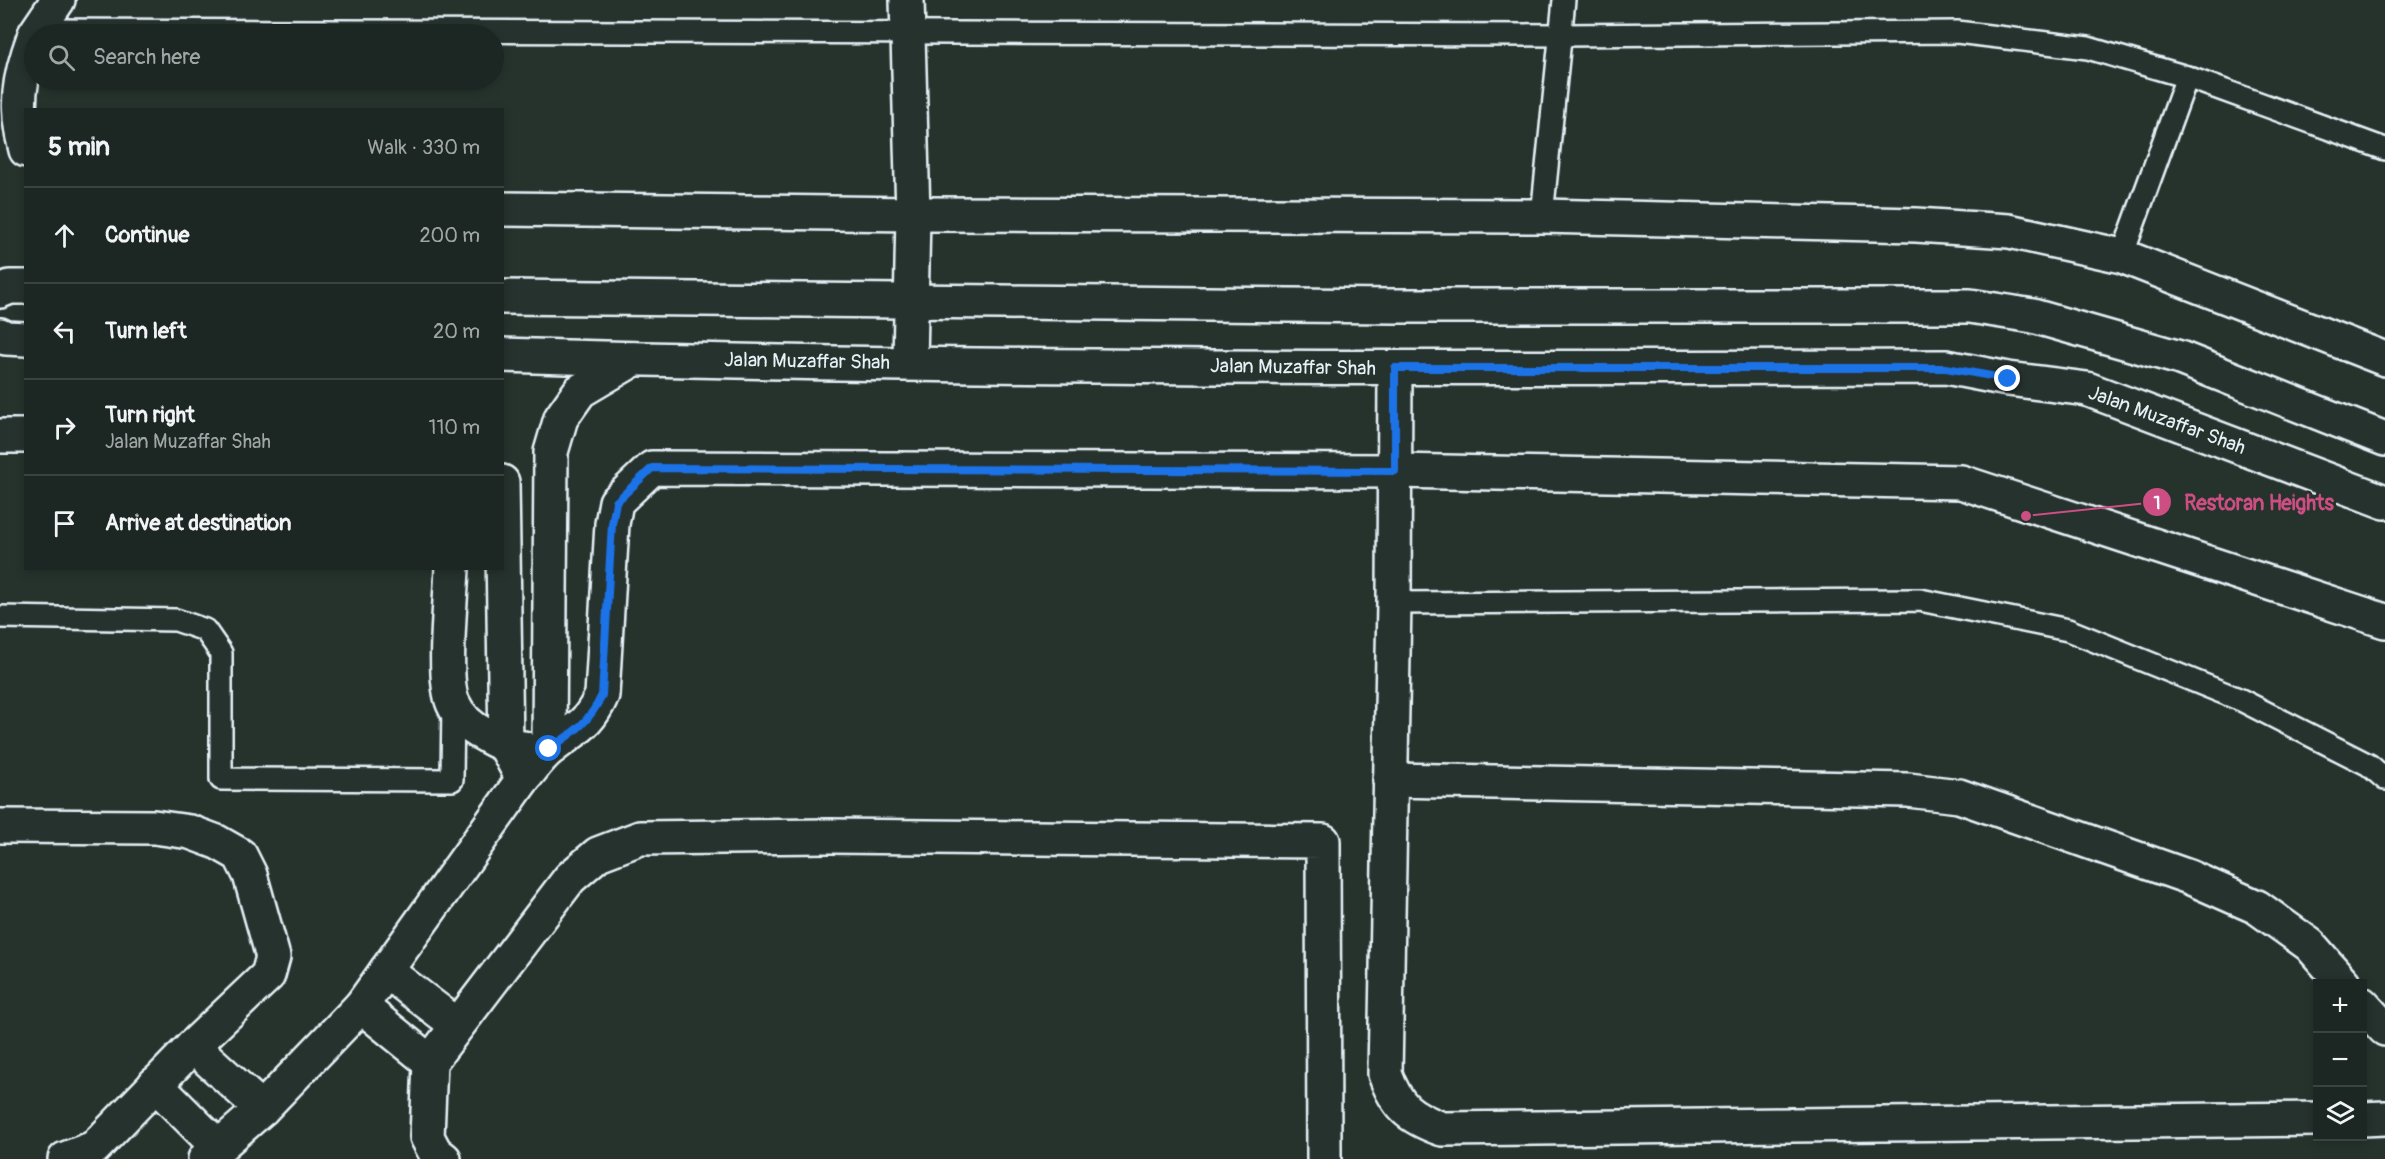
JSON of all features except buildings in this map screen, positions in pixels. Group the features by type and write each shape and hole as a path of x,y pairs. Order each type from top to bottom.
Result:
{"street":[{"path":"42,24 58,0"},
{"path":"907,0 913,214 910,363"},
{"path":"24,65 18,110 24,140"},
{"path":"504,209 913,214 1542,216 1916,225 2008,231 2122,256 2385,359"},
{"path":"0,291 10,287 24,287"},
{"path":"504,297 1383,306 1970,306 2033,316 2180,358 2385,439"},
{"path":"0,335 6,338 24,339"},
{"name":"Jalan Muzaffar Shah","path":"504,355 634,359 1395,368 1946,368 2087,389 2385,502"},
{"path":"549,749 551,452 561,418 580,392 634,359"},
{"path":"1395,368 1394,603 1385,1074 1392,1093 1403,1110 1423,1122 1442,1129 2313,1119"},
{"path":"0,436 24,436"},
{"path":"155,1084 212,1153 262,1109 361,1006 523,779 549,749 580,728 594,712 602,695 612,524 616,502 652,468 1395,471 1961,482 2385,621"},
{"path":"452,570 448,682 453,702 463,720 476,731 506,747 549,749"},
{"path":"503,570 506,747 523,779"},
{"path":"1390,780 1908,790 1959,796 2189,877 2257,907 2310,945 2340,979"},
{"path":"0,826 154,827 190,832 217,842 240,855 250,875 273,957 268,975 193,1046 94,1148 65,1159"},
{"path":"444,1159 435,1152 427,1137 430,1062 570,878 598,854 640,838 830,836 1323,841 1324,1159"},
{"path":"386,971 457,1025"},
{"path":"361,1006 430,1062"},
{"path":"2367,1009 2385,1029"},
{"path":"193,1046 262,1109"},
{"path":"2367,1119 2385,1118"}],"lane":[{"path":"1542,216 1564,0"},
{"path":"504,33 1560,35 1957,32 2088,48 2187,77 2385,149"},
{"path":"2122,256 2187,77"},
{"path":"1394,603 1920,600 2068,630 2241,700 2369,765 2385,779"},
{"path":"0,617 176,620 206,630 221,653 221,779 452,780 453,702"}],"place":[{"name":"Restoran Heights","path":"2026,516"}],"route":[{"path":"549,749 580,728 594,712 602,695 612,524 616,502 652,468 676,466 1395,471 1395,368 1946,368 2008,379"}]}
